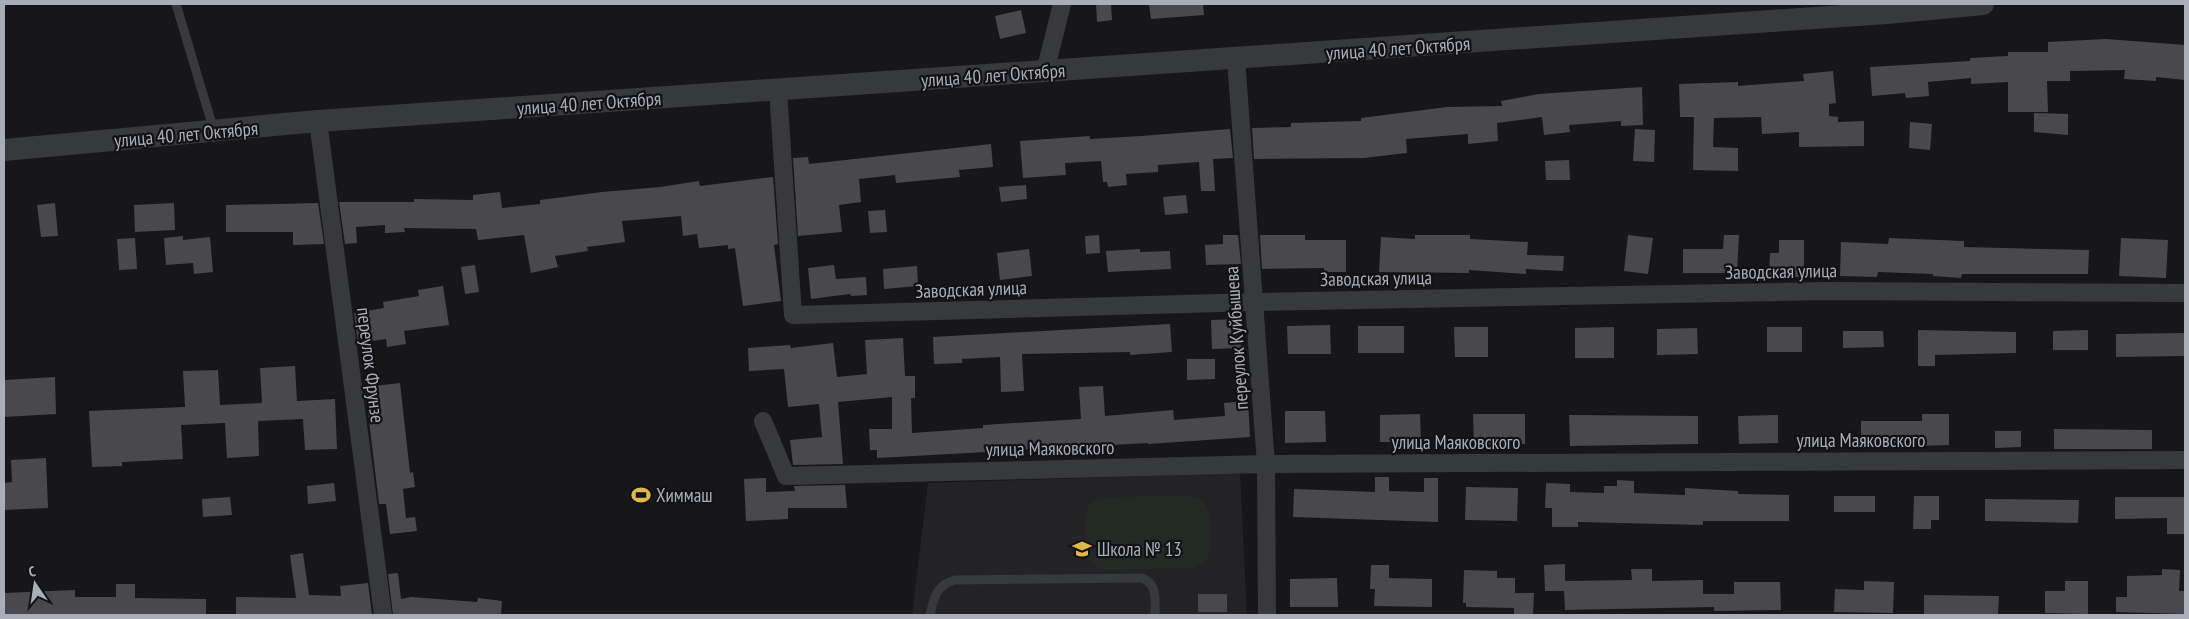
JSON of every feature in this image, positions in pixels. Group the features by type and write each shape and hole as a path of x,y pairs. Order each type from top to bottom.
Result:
{"street":[{"path":"1045,72 1062,4"},
{"name":"улица 40 лет Октября","path":"4,150 318,121 1236,59 1886,9 1984,4"},
{"name":"переулок Куйбышева","path":"1236,59 1266,464 1267,615"},
{"name":"Заводская улица","path":"778,90 793,315 1255,302 1827,291 2185,293"},
{"name":"переулок Фрунзе","path":"318,121 383,615"},
{"name":"улица Маяковского","path":"763,420 786,476 1266,464 2185,460"}],"lane":[{"path":"176,4 214,132"},
{"path":"930,615 937,590 947,582 955,580 1142,578 1150,582 1154,588 1155,615"}],"shaded area":[{"name":"Школа № 13","path":"1240,473 1247,615 912,615 928,483"},
{"path":"1189,496 1205,504 1210,520 1209,554 1206,560 1196,568 1107,570 1091,562 1085,547 1085,521 1087,510 1094,502 1106,497"}],"building":[{"path":"1096,4 1111,4 1112,20 1097,22"},
{"path":"1149,4 1203,4 1204,15 1151,19"},
{"path":"1021,10 1026,33 1000,39 995,16"},
{"path":"2106,39 2185,45 2185,80 2156,77 2156,81 2124,79 2125,70 2070,71 2070,81 2047,81 2048,112 2008,112 2008,82 1971,84 1971,78 1928,82 1929,96 1906,98 1905,93 1872,96 1870,67 1970,61 1970,58 2008,56 2008,52 2048,52 2048,42"},
{"path":"1833,71 1836,103 1829,104 1829,116 1838,117 1838,122 1864,121 1864,146 1799,147 1799,132 1762,134 1761,117 1714,118 1713,147 1738,148 1738,171 1693,170 1694,117 1680,117 1679,84 1738,82 1738,86 1804,81 1803,74"},
{"path":"1642,87 1643,125 1621,126 1621,121 1569,125 1570,132 1544,135 1542,117 1497,123 1498,141 1468,144 1468,134 1406,139 1407,153 1364,158 1254,159 1252,128 1291,127 1291,123 1361,121 1361,118 1447,107 1502,106 1501,101 1539,94"},
{"path":"2034,113 2068,114 2068,135 2034,132"},
{"path":"1910,122 1932,124 1930,150 1909,148"},
{"path":"1230,129 1233,158 1213,159 1215,191 1201,191 1199,162 1158,165 1158,172 1126,174 1127,185 1108,187 1107,182 1103,182 1101,161 1065,163 1066,175 1023,178 1020,141 1090,136 1090,139"},
{"path":"1635,129 1655,130 1654,162 1633,161"},
{"path":"991,144 993,167 959,170 960,177 896,183 895,175 859,179 861,202 839,205 842,232 798,236 793,158 808,157 809,164"},
{"path":"1569,160 1570,180 1546,180 1545,161"},
{"path":"773,177 778,244 774,245 781,301 743,306 735,248 728,249 728,245 699,248 697,234 683,236 681,216 622,221 625,242 587,247 588,251 555,256 558,267 531,273 524,235 478,240 476,229 404,228 405,232 385,233 385,225 356,227 357,243 345,244 339,202 414,202 414,199 473,200 473,195 500,192 502,208 540,204 540,200 602,192 660,187 699,181 700,186"},
{"path":"1026,185 1027,199 1001,202 999,187"},
{"path":"1186,195 1188,213 1165,215 1163,197"},
{"path":"55,203 58,236 41,237 37,205"},
{"path":"174,203 175,230 135,232 134,205"},
{"path":"318,203 324,244 293,245 293,232 226,232 226,205"},
{"path":"885,210 887,232 870,233 868,211"},
{"path":"1099,235 1100,253 1086,254 1085,236"},
{"path":"1223,235 1238,235 1241,264 1206,265 1205,245 1223,244"},
{"path":"1260,235 1305,235 1305,240 1346,240 1346,272 1324,272 1324,268 1262,269"},
{"path":"1415,235 1470,235 1470,239 1528,242 1527,255 1564,256 1563,271 1526,269 1526,274 1469,270 1469,273 1379,272 1381,237 1415,239"},
{"path":"1628,235 1653,238 1648,274 1624,271"},
{"path":"1724,235 1739,235 1737,273 1683,273 1683,249 1723,249"},
{"path":"183,236 183,240 210,237 213,272 194,274 193,263 166,265 164,238"},
{"path":"135,238 137,269 119,270 117,239"},
{"path":"1889,238 1964,241 1964,247 2089,250 2088,274 1962,274 1961,278 1933,276 1933,274 1878,272 1877,277 1840,276 1841,242 1888,244"},
{"path":"2121,238 2168,240 2166,278 2119,276"},
{"path":"1779,240 1804,240 1804,277 1769,277 1770,253 1779,253"},
{"path":"1029,249 1032,276 1000,280 997,253"},
{"path":"1140,249 1140,252 1170,251 1171,269 1108,272 1106,251"},
{"path":"475,265 479,292 465,294 461,267"},
{"path":"834,265 836,279 866,277 867,295 851,296 850,294 811,299 808,268"},
{"path":"917,266 918,286 884,289 883,269"},
{"path":"443,286 449,325 404,331 406,344 387,347 386,339 358,343 354,313 384,308 383,302 419,296 418,290"},
{"path":"1239,319 1241,348 1212,349 1211,320"},
{"path":"1170,324 1172,352 1130,355 1130,352 1022,354 1024,391 1001,392 1000,357 962,359 962,363 934,364 933,337"},
{"path":"1330,325 1331,354 1288,354 1287,326"},
{"path":"1358,326 1404,326 1404,353 1358,353"},
{"path":"1454,327 1488,327 1488,357 1455,357"},
{"path":"1614,327 1614,358 1575,358 1575,328"},
{"path":"1767,327 1802,327 1802,352 1767,352"},
{"path":"1697,328 1698,354 1657,355 1657,329"},
{"path":"1918,330 2016,332 2016,353 1935,355 1935,366 1918,366"},
{"path":"2088,330 2088,350 2053,350 2053,331"},
{"path":"1843,331 1883,331 1884,347 1843,348"},
{"path":"2185,333 2185,356 2116,357 2116,334"},
{"path":"903,338 905,376 915,376 915,398 911,398 912,433 983,428 983,425 1081,419 1079,387 1103,386 1105,416 1173,410 1174,420 1225,416 1224,403 1248,401 1250,437 877,458 877,450 870,450 869,429 892,429 892,397 838,402 843,464 793,465 790,440 822,437 819,404 788,407 784,369 749,371 748,348 790,345 791,348 833,343 837,377 867,374 865,340"},
{"path":"1187,359 1215,359 1215,379 1187,380"},
{"path":"295,366 297,401 335,399 337,449 305,450 303,419 258,421 259,456 227,458 225,423 181,425 183,459 122,462 122,466 92,467 89,411 185,407 183,371 218,370 220,405 262,403 260,368"},
{"path":"55,377 56,414 4,417 4,380"},
{"path":"400,383 410,473 413,472 415,487 403,489 406,518 415,517 417,531 390,534 386,504 379,504 365,387"},
{"path":"1285,411 1325,411 1326,442 1285,443"},
{"path":"1420,414 1421,442 1380,442 1380,415"},
{"path":"1473,414 1525,414 1525,444 1474,445"},
{"path":"1922,414 1949,414 1949,445 1861,448 1861,421 1922,421"},
{"path":"1569,415 1698,416 1698,444 1570,446"},
{"path":"1778,415 1778,443 1739,444 1738,416"},
{"path":"2054,429 2152,430 2152,449 2054,449"},
{"path":"1995,431 2021,431 2021,447 1995,448"},
{"path":"46,458 48,508 4,510 4,483 12,482 11,460"},
{"path":"1375,477 1389,477 1389,491 1424,492 1424,478 1438,478 1438,522 1293,517 1294,489 1375,492"},
{"path":"766,478 766,492 795,491 794,486 845,485 847,508 788,508 788,519 746,521 744,479"},
{"path":"1617,480 1634,481 1634,493 1685,495 1685,488 1738,491 1738,494 1789,495 1789,521 1703,521 1703,525 1578,522 1578,527 1552,527 1552,508 1545,508 1546,483 1570,484 1570,492 1604,493 1604,486 1617,486"},
{"path":"334,483 336,501 308,504 307,486"},
{"path":"1466,487 1518,488 1517,521 1465,520"},
{"path":"1834,496 1875,496 1875,512 1834,512"},
{"path":"1914,496 1939,496 1939,520 1931,520 1931,529 1913,529"},
{"path":"230,497 232,515 203,517 202,499"},
{"path":"2115,497 2185,497 2185,534 2167,534 2167,518 2115,519"},
{"path":"1985,499 2079,500 2078,523 1985,521"},
{"path":"303,553 309,595 341,596 340,586 368,583 372,615 236,615 236,597 296,598 290,555"},
{"path":"1565,564 1565,581 1632,580 1631,569 1652,569 1652,581 1703,580 1703,594 1734,594 1734,582 1780,582 1781,610 1714,611 1714,607 1565,610 1564,591 1545,591 1544,565"},
{"path":"1371,565 1389,565 1389,578 1432,579 1432,607 1374,606 1375,589 1370,589"},
{"path":"2162,569 2180,570 2179,591 2185,591 2185,614 2116,612 2116,597 2127,597 2127,576 2162,575"},
{"path":"1464,570 1497,571 1497,578 1515,578 1515,593 1534,593 1533,615 1514,615 1514,608 1466,607 1466,603 1463,603"},
{"path":"398,573 401,599 411,597 477,602 478,598 502,601 501,615 393,615 388,574"},
{"path":"1337,578 1338,607 1290,607 1290,579"},
{"path":"1864,581 1894,582 1893,613 1834,612 1835,589 1864,590"},
{"path":"2065,581 2088,581 2088,614 2045,613 2045,591 2065,591"},
{"path":"116,584 135,584 135,598 206,599 206,615 4,615 4,593 75,590 75,597 116,597"},
{"path":"1198,594 1227,594 1227,612 1198,612"},
{"path":"1924,595 1999,596 1998,615 1924,615"}],"place":[{"name":"Химмаш","path":"641,495"},
{"name":"Школа № 13","path":"1082,549"}]}
